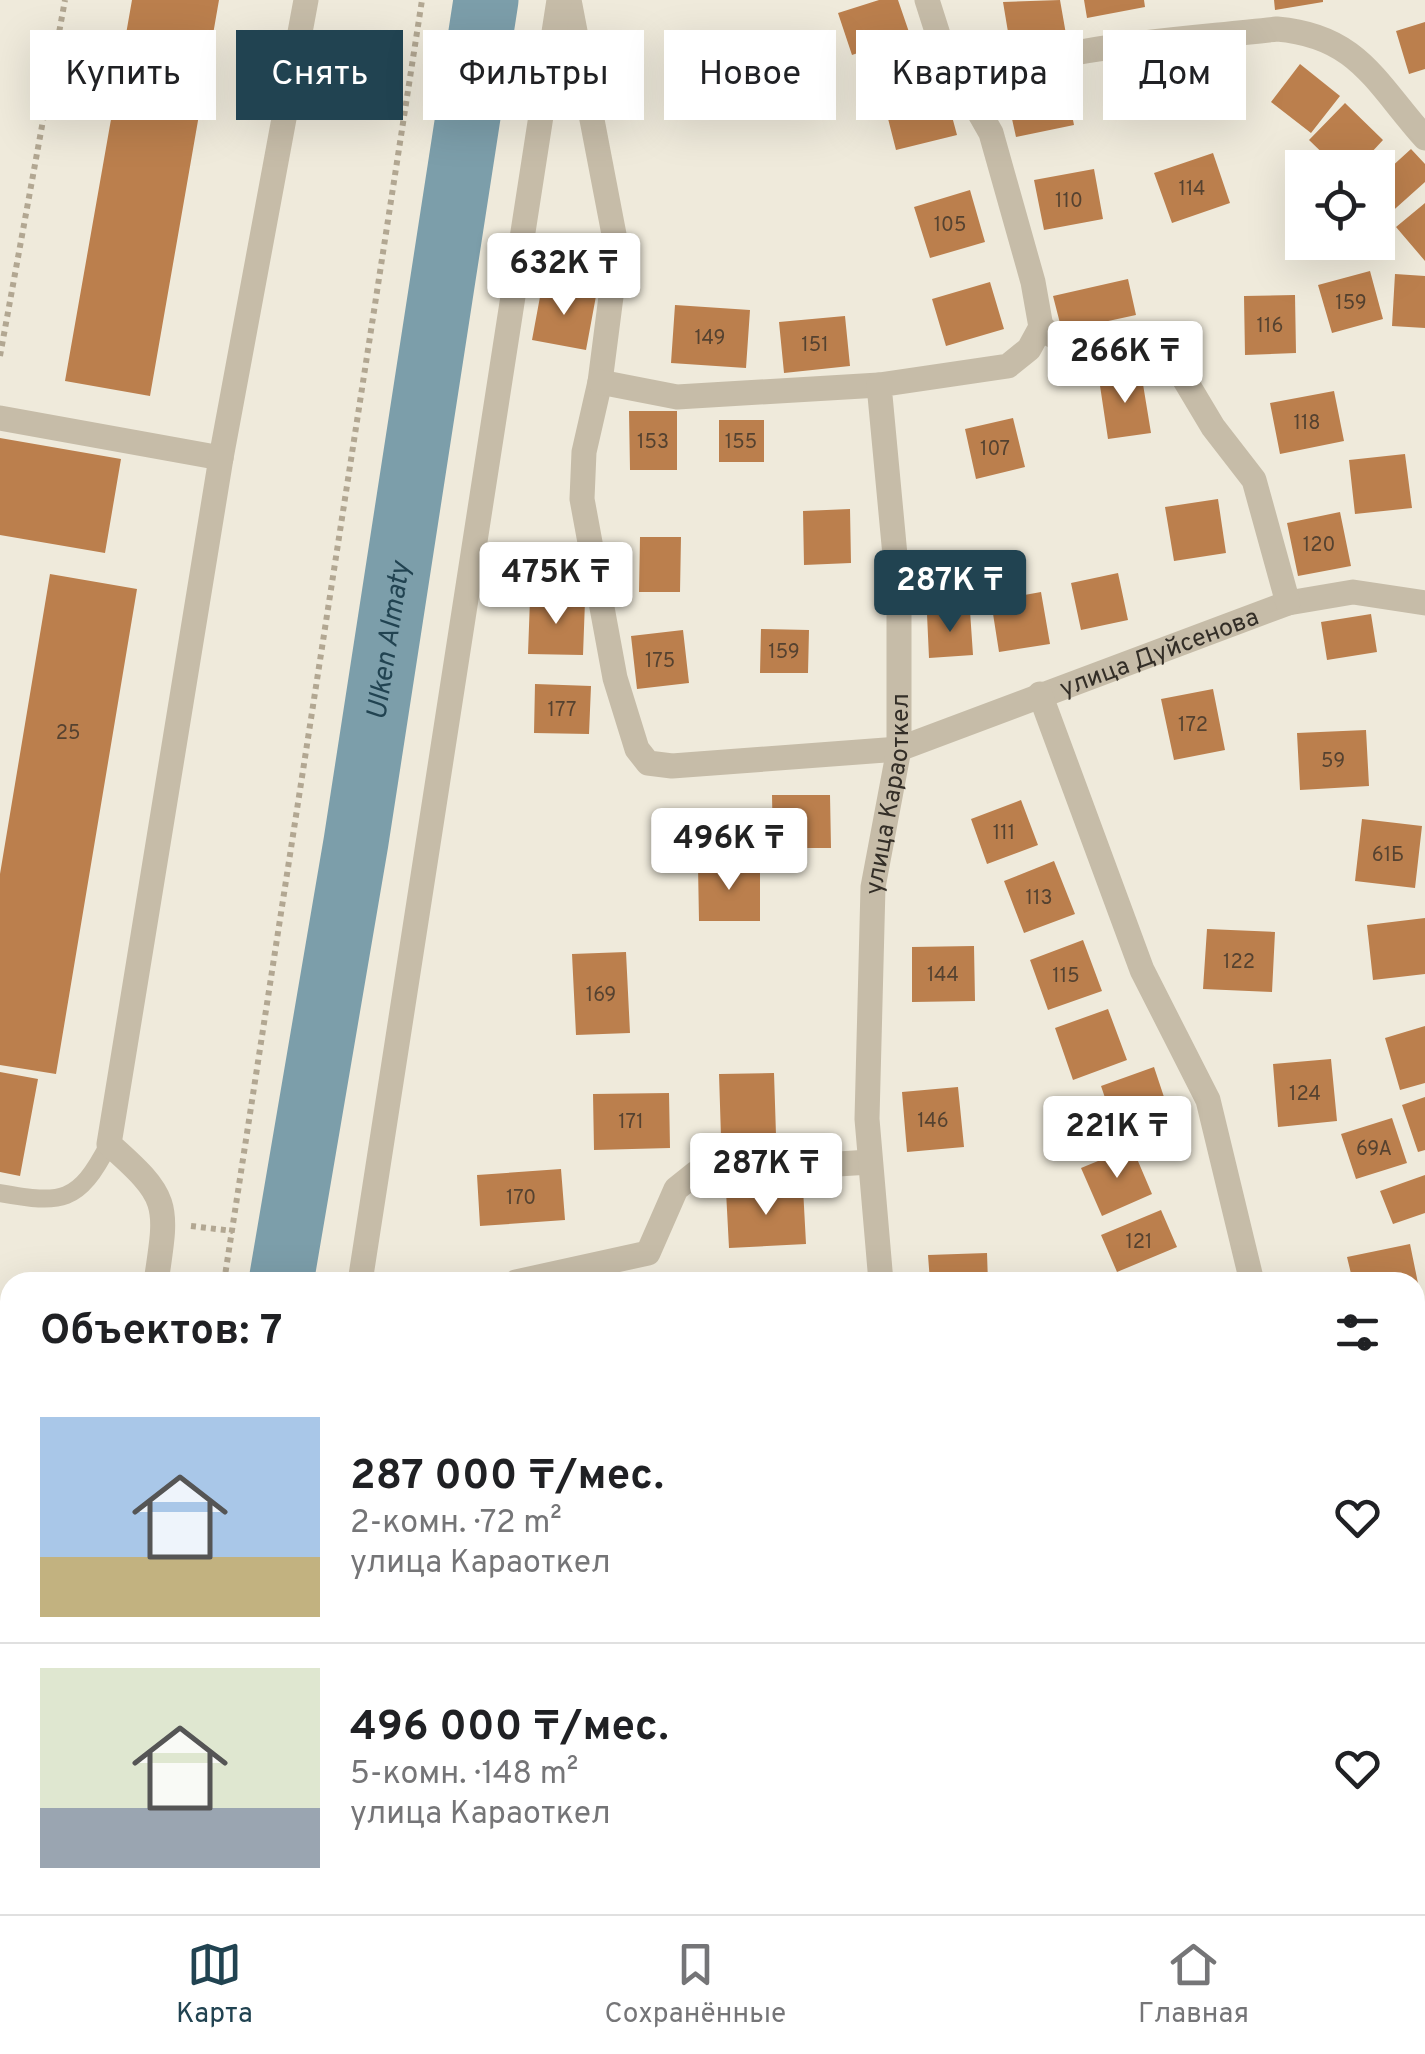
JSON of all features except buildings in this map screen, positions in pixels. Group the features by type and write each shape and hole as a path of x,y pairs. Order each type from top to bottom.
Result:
{"street":[{"path":"158,1272 165,1222 152,1182 109,1144 221,458 306,0"},
{"path":"362,1272 559,0"},
{"path":"569,0 616,250 600,382 677,397 879,385 1008,366 1029,348 1041,327 1034,282 984,120"},
{"path":"927,0 939,30"},
{"path":"1083,51 1277,29 1304,32 1353,53 1425,138"},
{"path":"1041,327 1068,347 1083,350 1155,346 1168,350 1212,427 1254,480 1288,602"},
{"name":"улица Дуйсенова","path":"600,382 584,452 582,499 615,678 637,748 648,763 672,766 898,748 1288,602 1353,592 1425,603"},
{"name":"улица Караоткел","path":"879,385 899,598 898,748 874,888 867,1119 880,1272"},
{"path":"0,418 221,458"},
{"path":"1040,694 1142,970 1208,1100 1250,1272"},
{"path":"562,1272 648,1253 676,1189 696,1174 870,1162"}],"lane":[{"path":"0,1193 50,1202 78,1190 93,1176 109,1144"}],"path":[{"path":"0,356 65,0"},
{"path":"226,1272 422,0"},
{"path":"165,1222 234,1232"}],"waterway":[{"name":"Ulken Almaty","path":"283,1272 356,842 486,0"}]}
